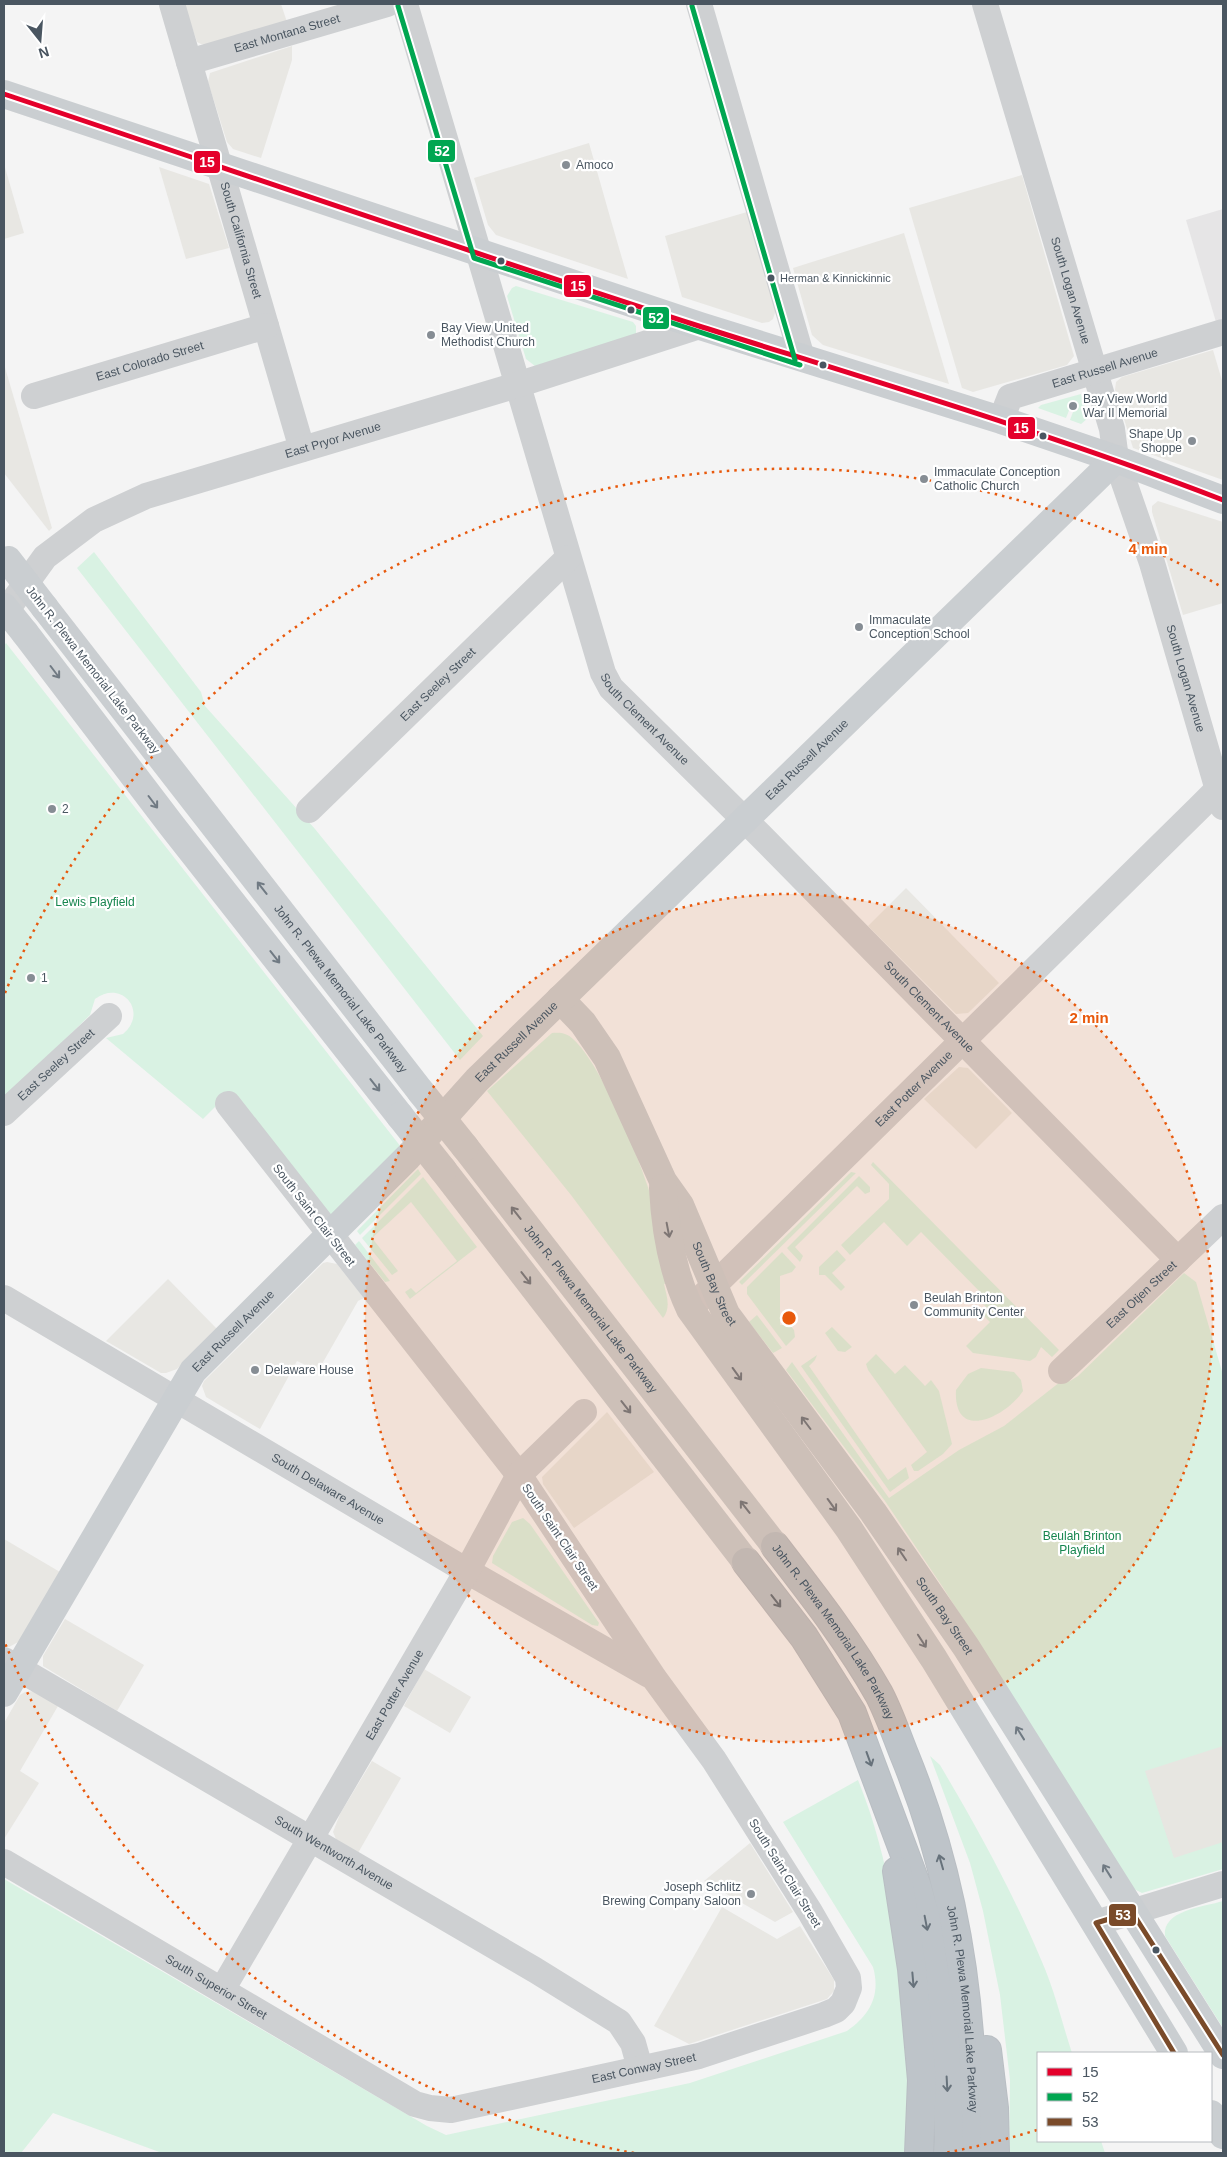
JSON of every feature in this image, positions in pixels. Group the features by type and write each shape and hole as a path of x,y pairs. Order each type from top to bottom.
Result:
{"highway":[{"name":"John R. Plewa Memorial Lake Parkway","path":"775,1546 832,1619 880,1696 929,1821 951,1902 962,1958 969,2027 974,2130 973,2153"},
{"name":"John R. Plewa Memorial Lake Parkway","path":"746,1562 804,1637 852,1713 917,1887 926,1919 944,2039 948,2153"},
{"path":"888,1810 912,1969 921,2071 919,2153"},
{"path":"951,1902 975,1966 994,2108 995,2153"}],"main road":[{"path":"4,94 700,326 1001,420 1116,459 1223,500"},
{"name":"East Russell Avenue","path":"4,1693 11,1664 193,1372 408,1156 477,1080 1116,459"},
{"name":"John R. Plewa Memorial Lake Parkway","path":"6,557 775,1546"},
{"name":"John R. Plewa Memorial Lake Parkway","path":"4,607 172,826 443,1170 746,1562"},
{"name":"South Bay Street","path":"560,999 583,1024 606,1058 663,1181 680,1206 726,1314 873,1512 966,1647 1223,2055"},
{"name":"South Bay Street","path":"663,1181 664,1211 677,1274 690,1309 849,1529 934,1659 1173,2052"},
{"path":"849,1529 873,1512"},
{"path":"1028,1812 1059,1795"},
{"path":"1212,2116 1223,2135"}],"street":[{"name":"South California Street","path":"172,4 302,449"},
{"name":"East Montana Street","path":"189,62 387,4"},
{"name":"South Clement Avenue","path":"405,4 568,558 603,673 611,688 744,820 1178,1260"},
{"path":"699,4 802,358"},
{"name":"South Logan Avenue","path":"985,4 1112,429 1116,459 1152,563 1222,794"},
{"name":"East Colorado Street","path":"34,396 266,326"},
{"name":"East Pryor Avenue","path":"4,614 45,557 94,520 146,496 517,385 700,326"},
{"name":"East Russell Avenue","path":"1001,420 1010,397 1223,332"},
{"name":"East Seeley Street","path":"309,810 568,558"},
{"name":"East Potter Avenue","path":"690,1309 961,1042 1222,794"},
{"name":"East Seeley Street","path":"4,1113 109,1016"},
{"name":"South Saint Clair Street","path":"228,1104 519,1476 654,1678 714,1760 810,1912 848,1978 847,1996"},
{"name":"East Otjen Street","path":"1061,1371 1223,1217"},
{"name":"South Delaware Avenue","path":"4,1298 467,1571 654,1678"},
{"name":"East Potter Avenue","path":"222,1990 467,1571 519,1476 584,1412"},
{"name":"South Wentworth Avenue","path":"11,1664 535,1970 619,2022 625,2028 633,2043 640,2068"},
{"name":"South Superior Street","path":"4,1862 415,2104 430,2108"},
{"path":"1096,1923 1223,1884"},
{"name":"East Conway Street","path":"430,2108 451,2110 699,2056 824,2015 836,2010 847,1996"}],"shaded area":[{"path":"184,4 281,4 287,22 207,45 201,44 197,42"},
{"path":"292,46 292,60 261,158 233,149 227,142 208,82 210,73"},
{"path":"589,143 628,279 496,235 488,225 474,178"},
{"path":"4,164 24,233 4,239"},
{"path":"159,167 209,184 229,248 186,259"},
{"path":"1022,175 1074,356 1067,365 973,392 962,388 909,208"},
{"path":"1223,209 1223,320 1216,322 1186,220"},
{"path":"747,212 776,310 773,319 769,322 762,323 682,297 665,236"},
{"path":"904,233 949,384 823,345 812,335 793,268"},
{"path":"1213,350 1223,384 1223,480 1133,448 1115,390 1116,382 1122,377"},
{"path":"4,364 52,528 49,531 4,473"},
{"path":"1158,501 1223,522 1223,603 1183,615 1152,512 1152,506"},
{"path":"906,888 999,983 968,1013 956,1014 868,926"},
{"path":"959,1067 968,1068 1012,1113 976,1149 924,1099"},
{"path":"323,1263 337,1264 364,1298 358,1301 318,1371 297,1361 260,1429 206,1397 202,1386 204,1381"},
{"path":"168,1279 217,1329 177,1369 161,1373 106,1341"},
{"path":"607,1412 654,1472 574,1528 543,1484 542,1477"},
{"path":"4,1539 60,1572 20,1641 9,1647 4,1646"},
{"path":"65,1619 144,1665 117,1711 43,1666 43,1656"},
{"path":"424,1669 471,1697 450,1733 404,1706"},
{"path":"34,1691 58,1706 20,1771 39,1783 4,1839 4,1723 20,1695 25,1692"},
{"path":"372,1761 401,1778 358,1853 336,1839 333,1832 340,1814"},
{"path":"750,1843 793,1912 775,1922 704,1881"},
{"path":"722,1907 777,1939 800,1926 834,1980 834,1991 827,1999 689,2044 654,2026"}],"green space":[{"path":"516,286 633,322 636,326 636,335 535,366 526,359 507,296 512,288"},
{"path":"1081,394 1088,418 1081,424 1070,420 1076,404 1072,403 1066,418 1038,408 1041,405"},
{"path":"94,552 201,692 205,706 315,829 483,1036 460,1060 77,568"},
{"name":"Lewis Playfield","path":"6,643 401,1147 329,1219 228,1094 203,1119 106,1038 123,1034 130,1025 133,1008 123,995 105,994 95,999 90,1015 4,1099 4,646"},
{"path":"552,1033 568,1035 584,1051 608,1092 631,1141 648,1186 660,1233 668,1283 664,1284 668,1306 663,1318 571,1195 487,1091"},
{"path":"873,1162 1059,1350 1052,1357 1041,1347 1036,1357 1030,1361 973,1353 966,1346 990,1322 980,1312 986,1307 982,1303 986,1298 921,1232 907,1246 884,1222 850,1255 841,1245 889,1199 889,1184 871,1165"},
{"path":"418,1169 421,1174 360,1235 357,1231"},
{"path":"851,1172 856,1173 742,1285 739,1282"},
{"path":"859,1176 870,1187 870,1192 865,1194 857,1186 795,1247 803,1256 800,1262 787,1248"},
{"path":"423,1177 477,1247 410,1299 405,1292 411,1288 416,1293 457,1261 411,1202 372,1238 398,1271 392,1275 362,1238"},
{"path":"359,1241 390,1281 385,1282 355,1245"},
{"path":"837,1250 846,1260 832,1273 845,1287 841,1291 825,1275 819,1275 819,1267"},
{"path":"782,1252 796,1267 792,1272 780,1276 780,1325 790,1325 794,1330 795,1337 786,1346 747,1294 747,1287"},
{"name":"Beulah Brinton Playfield","path":"1184,1273 1196,1282 1223,1375 1223,1869 1142,1893 1134,1889 942,1586 885,1501 786,1370 792,1362 889,1498 959,1450 1004,1426 1060,1382 1070,1381 1078,1376"},
{"path":"757,1315 782,1348 773,1353 749,1322"},
{"path":"832,1327 852,1347 845,1352 838,1351 825,1333"},
{"path":"876,1354 895,1374 905,1365 925,1386 931,1380 939,1391 952,1444 943,1454 918,1471 914,1471 911,1465 927,1452 868,1370 866,1364"},
{"path":"817,1355 809,1366 888,1480 906,1467 909,1478 890,1492 801,1366"},
{"path":"981,1368 1014,1372 1021,1380 1023,1391 1015,1401 994,1416 982,1420 971,1420 963,1416 957,1406 956,1390 968,1374"},
{"path":"523,1518 530,1524 599,1623 598,1626 592,1625 492,1563 493,1556 512,1522"},
{"path":"930,1756 940,1765 955,1790 1022,1916 1049,1979 1072,2052 1037,2052 1037,2142 1101,2142 1105,2153 1009,2153 1010,2080 1000,1995 983,1911 970,1863"},
{"path":"858,1780 874,1825 886,1870 895,1917 905,2011 912,2153 162,2153 53,2113 21,2153 4,2153 4,1879 427,2126 446,2135 690,2083 847,2031 855,2025 872,2004 876,1987 873,1967 783,1822"},
{"path":"1223,1901 1223,2028 1165,1936 1166,1927 1170,1920 1177,1915"}],"sand":[{"path":"1223,1746 1223,1842 1174,1858 1145,1771"}],"transit line":[{"name":"52","path":"398,6 474,258 800,365"},
{"name":"52","path":"692,6 795,360"},
{"name":"15","path":"4,94 615,299 1029,431 1223,500"},
{"name":"53","path":"1173,2052 1096,1923 1132,1912 1223,2055"}],"place":[{"name":"Amoco","path":"566,165"},
{"name":"Herman & Kinnickinnic","path":"771,278"},
{"name":"Bay View United Methodist Church","path":"431,335"},
{"name":"Bay View World War II Memorial","path":"1073,406"},
{"name":"Shape Up Shoppe","path":"1192,441"},
{"name":"Immaculate Conception Catholic Church","path":"924,479"},
{"name":"Immaculate Conception School","path":"859,627"},
{"name":"2","path":"52,809"},
{"name":"1","path":"31,978"},
{"name":"Beulah Brinton Community Center","path":"914,1305"},
{"name":"Delaware House","path":"255,1370"},
{"name":"Joseph Schlitz Brewing Company Saloon","path":"751,1894"}]}
